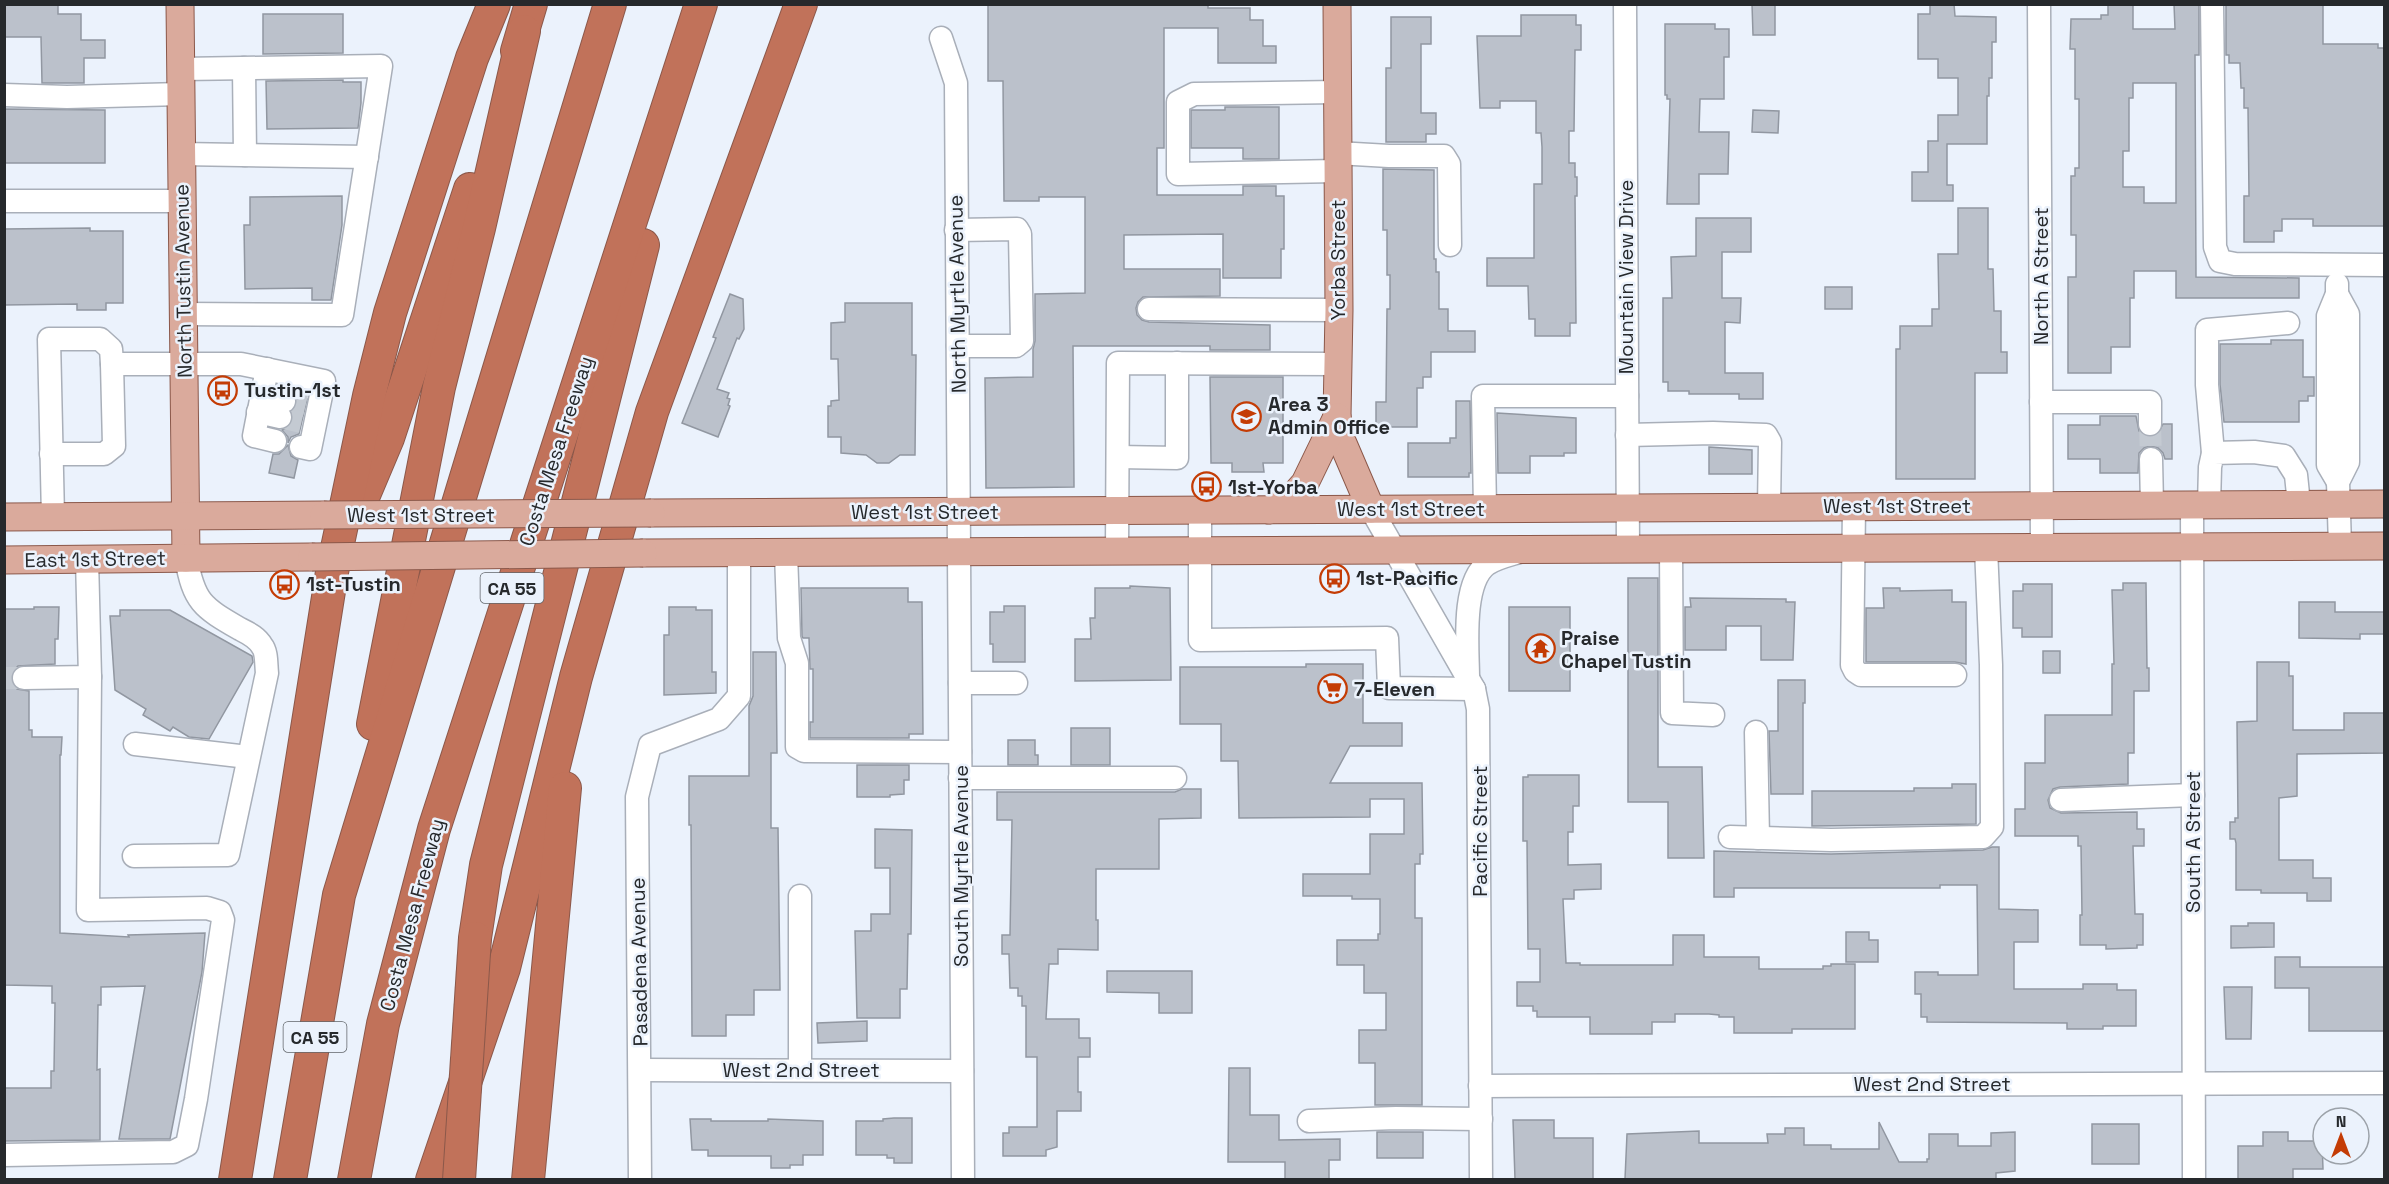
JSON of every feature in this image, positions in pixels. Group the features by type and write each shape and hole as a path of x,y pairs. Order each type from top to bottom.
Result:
{"highway":[{"path":"235,1179 322,564 390,313 472,58 494,4"},
{"name":"CA 55","path":"290,1179 339,895 609,4"},
{"path":"459,1179 474,938 482,886 492,838 703,4"},
{"name":"Costa Mesa Freeway","path":"354,1179 383,1024 434,829 703,4"},
{"path":"432,1179 504,968 576,677 652,412 801,4"},
{"path":"322,564 388,438 430,304 528,18"},
{"path":"339,895 439,387 528,18"},
{"path":"528,1179 576,677"}],"main road":[{"name":"North Tustin Avenue","path":"180,4 186,558"},
{"name":"Yorba Street","path":"1337,4 1339,310 1337,417 1341,439 1371,509"},
{"path":"1269,510 1290,500 1305,483 1337,417"},
{"name":"West 1st Street","path":"185,516 2299,504 2338,493 2385,504"},
{"path":"4,517 185,516"},
{"name":"West 1st Street","path":"186,558 322,564 643,553 2385,546"},
{"name":"East 1st Street","path":"4,560 186,558"}],"street":[{"name":"Mountain View Drive","path":"1624,4 1628,549"},
{"name":"North A Street","path":"2039,4 2042,548"},
{"path":"2212,4 2216,247 2220,261 2235,264 2385,265"},
{"name":"North Myrtle Avenue","path":"941,38 956,83 959,552"},
{"path":"4,95 68,98 181,81 244,68 381,66 342,315 183,314"},
{"path":"244,68 245,155"},
{"path":"1337,92 1194,94 1178,102 1178,174 1389,156 1444,156 1449,164 1450,245"},
{"path":"181,154 367,157"},
{"path":"4,201 182,201"},
{"path":"956,230 1017,229 1020,234 1022,341 1016,346 958,345"},
{"path":"2337,265 2337,294 2328,315 2328,465 2338,493 2340,546"},
{"path":"1149,309 1339,310"},
{"name":"South A Street","path":"2194,1179 2192,547 2213,453 2207,385 2207,330 2288,323"},
{"path":"51,454 104,454 114,446 111,349 100,339 49,339 51,454 53,517"},
{"path":"112,363 241,363 324,381 312,416 310,449 301,447"},
{"path":"1117,551 1118,363 1338,364"},
{"path":"1118,457 1177,458 1178,363"},
{"path":"267,369 254,436 275,441"},
{"path":"1485,508 1483,396 1627,396"},
{"path":"2041,402 2150,402 2150,424"},
{"path":"260,404 282,409"},
{"path":"1627,435 1713,433 1766,435 1770,442 1769,507"},
{"path":"2213,453 2254,452 2284,456 2296,475 2299,504"},
{"path":"2151,459 2152,505"},
{"path":"1854,507 1852,665 1855,671 1861,675 1955,675"},
{"name":"Pacific Street","path":"1371,509 1471,685 1478,709 1481,1179"},
{"path":"1200,510 1200,640 1387,638 1389,688 1471,685 1468,614 1476,578 1486,565 1527,549"},
{"path":"1730,837 1832,840 1983,837 1992,827 1992,665 1986,548"},
{"path":"1671,549 1672,713 1713,715"},
{"name":"South Myrtle Avenue","path":"959,552 963,1179"},
{"name":"Pasadena Avenue","path":"640,1179 641,1070 637,797 650,745 719,720 739,696 739,553"},
{"path":"786,553 789,638 797,663 797,747 804,751 960,752"},
{"path":"134,856 228,855 267,673 264,647 254,637 205,607 197,597 190,580 186,558"},
{"path":"4,1155 173,1152 187,1145 223,920 220,912 207,908 87,910 90,677 87,559"},
{"path":"24,678 90,677"},
{"path":"960,683 1016,684"},
{"path":"1756,732 1758,838"},
{"path":"135,744 248,757"},
{"path":"960,778 1175,778"},
{"path":"2061,800 2193,795"},
{"path":"800,896 800,1070"},
{"name":"West 2nd Street","path":"641,1070 962,1071"},
{"name":"West 2nd Street","path":"1480,1086 2385,1083"},
{"path":"1309,1121 1396,1118 1481,1119"}],"building":[{"path":"4,4 58,4 58,14 81,14 81,40 105,40 105,58 84,58 84,83 42,83 41,37 4,37"},
{"path":"988,4 1208,4 1208,8 1250,8 1250,20 1263,20 1263,46 1276,46 1276,63 1218,63 1218,28 1164,28 1164,148 1157,148 1157,195 1243,195 1243,186 1276,186 1276,196 1284,196 1284,249 1281,249 1281,278 1223,278 1223,234 1124,235 1124,269 1220,269 1220,296 1143,297 1136,308 1137,315 1142,320 1270,325 1270,350 1210,350 1210,346 1073,346 1074,487 986,488 985,378 1033,377 1035,294 1085,293 1085,197 1039,197 1039,201 1004,201 1003,81 988,81"},
{"path":"1752,4 1775,4 1775,35 1753,35"},
{"path":"1930,4 1954,4 1955,16 1996,17 1996,42 1992,42 1992,78 1989,78 1989,96 1987,96 1987,144 1947,144 1947,185 1953,185 1953,201 1912,201 1912,172 1928,172 1928,141 1938,141 1938,115 1958,115 1958,78 1938,78 1938,59 1918,59 1918,14 1930,14"},
{"path":"2108,4 2133,4 2133,29 2175,29 2174,4 2199,4 2199,55 2195,55 2196,277 2299,278 2299,298 2176,298 2176,271 2134,271 2134,298 2130,298 2130,347 2111,347 2111,373 2068,373 2068,277 2076,277 2076,235 2071,235 2071,176 2075,176 2075,168 2079,168 2079,99 2075,99 2075,49 2070,49 2071,19 2101,19 2101,15 2108,15","holes":["2133,83 2176,83 2176,203 2144,203 2144,187 2123,187 2123,151 2129,151 2129,98 2133,98"]},
{"path":"2226,4 2323,4 2323,44 2378,44 2378,48 2385,48 2385,226 2313,226 2313,219 2282,219 2282,231 2274,231 2274,242 2244,242 2244,196 2249,196 2248,108 2244,108 2240,63 2229,63 2229,55 2226,55"},
{"path":"263,14 343,14 343,53 263,54"},
{"path":"1521,15 1576,15 1576,25 1581,25 1581,50 1575,50 1574,131 1569,131 1569,163 1575,163 1575,177 1577,177 1577,196 1575,196 1576,323 1570,323 1570,336 1535,336 1535,319 1529,319 1528,286 1487,286 1487,258 1534,258 1534,184 1542,184 1541,133 1536,133 1536,101 1500,101 1500,108 1480,108 1477,36 1521,36"},
{"path":"1391,17 1431,17 1431,44 1421,44 1421,113 1436,113 1436,134 1426,134 1426,142 1386,142 1386,68 1391,68"},
{"path":"1665,24 1715,24 1715,29 1729,29 1729,57 1724,57 1724,99 1700,99 1699,132 1729,132 1728,174 1699,174 1699,204 1667,204 1670,99 1667,99 1665,95"},
{"path":"343,80 343,82 361,82 358,128 267,129 266,81"},
{"path":"1225,107 1279,107 1279,159 1243,159 1243,148 1191,148 1191,110 1225,110"},
{"path":"4,109 105,110 105,163 4,163"},
{"path":"1753,110 1779,111 1778,133 1752,132"},
{"path":"1383,169 1434,170 1434,259 1436,259 1436,272 1439,272 1439,309 1448,309 1448,331 1475,331 1475,352 1431,352 1431,377 1423,377 1423,388 1417,388 1417,427 1376,427 1376,402 1386,402 1387,309 1390,309 1387,230 1383,230"},
{"path":"342,196 342,225 331,300 312,300 312,288 245,289 244,225 250,225 250,197"},
{"path":"1958,208 1988,208 1988,269 1993,269 1994,311 2001,311 2001,352 2007,352 2007,373 1975,373 1975,479 1896,479 1896,349 1900,349 1900,326 1932,326 1932,309 1939,309 1938,254 1958,254"},
{"path":"1696,218 1751,218 1751,252 1722,252 1722,298 1741,298 1740,323 1725,322 1725,373 1763,373 1763,399 1739,399 1739,394 1689,394 1689,391 1668,391 1668,382 1663,382 1663,298 1672,298 1671,257 1696,256"},
{"path":"90,228 90,231 123,231 123,303 106,303 106,310 77,310 77,304 4,305 4,229"},
{"path":"1825,287 1852,287 1852,309 1825,309"},
{"path":"730,294 743,299 744,329 739,339 737,338 717,389 729,393 727,398 730,399 728,405 730,406 718,437 682,423 716,338 713,337"},
{"path":"845,303 912,303 912,355 916,355 915,455 900,455 889,463 877,463 866,455 841,453 841,437 828,437 828,406 831,406 831,401 839,400 838,359 831,359 831,323 845,322"},
{"path":"2271,340 2303,340 2303,377 2314,377 2314,396 2308,396 2308,401 2299,401 2299,422 2224,422 2220,384 2220,344 2271,344"},
{"name":"Area 3 Admin Office","path":"1210,377 1283,377 1283,463 1263,463 1264,472 1232,472 1232,463 1211,463"},
{"path":"297,397 307,399 299,434 291,437 288,443 288,437 282,430 289,427 293,421 292,412 297,405"},
{"path":"1456,401 1470,401 1471,473 1469,477 1408,477 1408,443 1450,443 1450,438 1456,438"},
{"path":"1497,413 1576,418 1576,453 1564,453 1564,456 1530,456 1530,473 1498,473"},
{"path":"2100,416 2136,416 2139,431 2149,437 2157,435 2163,424 2172,424 2172,459 2165,459 2158,448 2150,446 2139,453 2138,473 2100,473 2100,459 2068,459 2068,425 2100,425"},
{"path":"288,445 291,456 298,460 294,478 269,473 273,454 279,454"},
{"path":"1709,447 1752,450 1752,474 1709,474"},
{"path":"1628,578 1658,578 1658,767 1702,767 1704,858 1668,858 1668,802 1628,802"},
{"path":"2123,583 2146,583 2147,668 2149,668 2149,691 2134,691 2134,753 2128,753 2128,784 2060,787 2053,789 2048,800 2050,808 2061,813 2137,812 2137,829 2144,829 2144,846 2133,846 2135,914 2143,914 2143,945 2137,945 2137,948 2106,949 2106,945 2080,945 2081,846 2078,846 2078,836 2015,836 2015,809 2025,809 2025,763 2045,763 2045,715 2112,715 2112,664 2114,664 2112,590 2123,590"},
{"path":"2023,584 2052,584 2052,637 2022,637 2022,628 2013,628 2013,591 2023,591"},
{"path":"1130,586 1170,588 1171,680 1075,681 1075,639 1091,639 1090,618 1095,618 1095,588 1130,588"},
{"path":"801,588 908,588 908,602 922,602 923,734 909,734 909,738 810,738 810,722 813,722 813,669 810,669 809,638 802,636"},
{"path":"1883,588 1900,588 1900,591 1952,590 1952,602 1966,602 1966,664 1866,662 1866,608 1884,608"},
{"path":"1690,598 1786,599 1786,602 1795,602 1793,660 1761,660 1761,626 1726,626 1726,650 1685,650 1685,607 1691,607"},
{"path":"2299,602 2335,602 2335,612 2385,612 2385,634 2360,634 2360,639 2299,638"},
{"path":"1004,606 1025,606 1025,662 993,662 993,644 990,644 990,612 1004,612"},
{"path":"34,607 59,607 55,664 18,666 12,672 11,679 17,689 29,691 29,730 32,730 32,737 62,737 60,755 60,933 129,937 128,935 205,933 202,972 170,1139 119,1139 145,986 101,987 101,1005 98,1005 97,1070 100,1069 100,1140 4,1141 4,1088 51,1088 51,1071 54,1071 55,1003 52,1003 52,986 4,985 4,609 34,609"},
{"path":"669,607 696,607 696,610 712,610 712,672 716,672 716,693 664,695 664,635 669,635"},
{"name":"Praise Chapel Tustin","path":"1509,607 1570,607 1570,691 1509,691"},
{"path":"120,610 170,610 252,656 253,662 209,739 189,737 173,727 170,731 143,715 146,709 115,690 110,616 120,616"},
{"path":"2043,651 2060,651 2060,673 2043,673"},
{"path":"753,652 776,652 777,753 771,753 771,828 778,828 780,990 754,990 754,1015 726,1015 726,1036 692,1036 689,776 749,776 749,706 753,696"},
{"path":"2257,662 2289,662 2289,676 2293,676 2293,730 2344,730 2344,713 2385,713 2385,753 2297,754 2297,796 2279,798 2279,860 2313,860 2313,878 2331,878 2331,901 2307,901 2307,893 2261,893 2261,890 2236,890 2236,843 2235,839 2230,839 2230,822 2235,822 2235,818 2238,818 2237,722 2257,721"},
{"path":"1306,664 1363,664 1363,723 1402,723 1402,746 1350,746 1330,783 1422,783 1423,854 1420,854 1420,864 1415,864 1415,918 1422,918 1422,1105 1375,1105 1375,1063 1359,1063 1359,1030 1386,1030 1386,993 1364,993 1364,965 1337,965 1337,940 1378,940 1380,899 1352,899 1352,896 1303,896 1303,874 1370,874 1370,834 1404,834 1404,799 1370,799 1370,817 1239,818 1238,761 1221,761 1221,724 1180,724 1180,667 1306,667"},
{"path":"1778,680 1805,680 1803,794 1771,794 1769,731 1778,731"},
{"path":"1071,728 1110,728 1110,765 1071,765"},
{"path":"1008,740 1035,740 1038,765 1008,765"},
{"path":"857,765 909,765 909,780 904,780 904,794 890,795 890,797 857,797"},
{"path":"1528,775 1579,775 1579,806 1573,806 1573,832 1568,832 1568,865 1601,864 1601,889 1574,890 1574,899 1563,899 1566,963 1673,965 1673,935 1704,935 1704,957 1759,957 1759,969 1823,969 1823,966 1831,966 1831,964 1855,964 1855,1029 1792,1029 1792,1033 1734,1033 1734,1017 1675,1014 1675,1022 1652,1022 1652,1034 1590,1034 1590,1017 1537,1017 1537,1011 1533,1011 1533,1006 1517,1006 1517,982 1540,982 1540,949 1528,949 1527,841 1523,841 1523,777 1528,777"},
{"path":"1952,784 1976,784 1976,824 1812,826 1812,791 1914,791 1914,788 1952,788"},
{"path":"1182,789 1201,789 1201,818 1159,819 1159,869 1096,869 1098,950 1058,949 1058,964 1049,964 1046,1019 1079,1019 1079,1038 1090,1038 1090,1057 1078,1057 1078,1092 1081,1092 1081,1111 1057,1111 1057,1147 1046,1150 1046,1156 1003,1156 1003,1133 1009,1133 1009,1127 1037,1127 1037,1057 1026,1057 1026,1006 1022,1006 1022,996 1018,996 1018,988 1010,988 1009,954 1002,954 1002,935 1010,935 1012,820 997,820 997,792 1175,792"},
{"path":"875,829 912,830 911,934 908,934 907,989 900,989 900,1018 857,1018 855,931 871,931 871,914 890,914 890,868 875,868"},
{"path":"1999,847 1999,909 2038,910 2038,942 2014,942 2014,989 2083,989 2083,984 2117,984 2117,990 2136,990 2136,1026 2067,1029 2067,1023 1927,1022 1927,1017 1921,1017 1921,994 1915,994 1915,972 1938,972 1938,975 1978,975 1977,885 1940,885 1940,888 1734,888 1734,897 1714,897 1714,851 1831,854 1983,850"},
{"path":"2248,923 2274,923 2274,947 2231,948 2231,926 2248,926"},
{"path":"1846,932 1869,932 1869,940 1878,940 1878,962 1846,962"},
{"path":"2275,957 2300,957 2300,967 2385,967 2385,1031 2309,1031 2309,988 2275,988"},
{"path":"1107,971 1192,971 1192,1013 1159,1013 1159,993 1107,992"},
{"path":"2224,987 2252,987 2251,1039 2226,1039"},
{"path":"867,1021 867,1041 818,1043 817,1023"},
{"path":"1229,1068 1250,1068 1250,1115 1279,1115 1279,1140 1340,1139 1340,1160 1329,1160 1329,1179 1285,1179 1285,1162 1228,1162"},
{"path":"912,1118 912,1163 894,1163 894,1158 887,1158 887,1155 856,1155 856,1121 883,1121 883,1119"},
{"path":"690,1119 823,1121 823,1155 803,1155 803,1165 790,1165 790,1168 771,1168 771,1156 708,1156 708,1150 692,1150"},
{"path":"1513,1120 1554,1120 1554,1138 1593,1138 1593,1179 1515,1179"},
{"path":"1879,1122 1899,1162 1927,1162 1929,1134 1958,1134 1958,1146 1991,1146 1991,1133 2015,1132 2015,1171 1996,1173 1996,1179 1625,1179 1627,1134 1699,1131 1699,1143 1768,1143 1767,1134 1785,1134 1785,1128 1804,1128 1804,1145 1831,1145 1831,1149 1879,1149"},
{"path":"2092,1124 2139,1124 2139,1164 2092,1164"},
{"path":"1377,1132 1423,1132 1423,1158 1377,1158"},
{"path":"2263,1132 2288,1132 2288,1141 2311,1141 2311,1166 2323,1166 2323,1169 2293,1169 2293,1179 2238,1179 2238,1146 2263,1146"}],"tunnel":[{"path":"284,401 309,407"},
{"path":"280,417 306,423"},
{"path":"2150,424 2151,459"},
{"path":"4,678 24,678"}],"place":[{"name":"Tustin-1st","path":"223,390"},
{"name":"Area 3 Admin Office","path":"1247,416"},
{"name":"1st-Yorba","path":"1207,487"},
{"name":"1st-Pacific","path":"1335,578"},
{"name":"1st-Tustin","path":"285,584"},
{"name":"Praise Chapel Tustin","path":"1540,649"},
{"name":"7-Eleven","path":"1333,689"}]}
